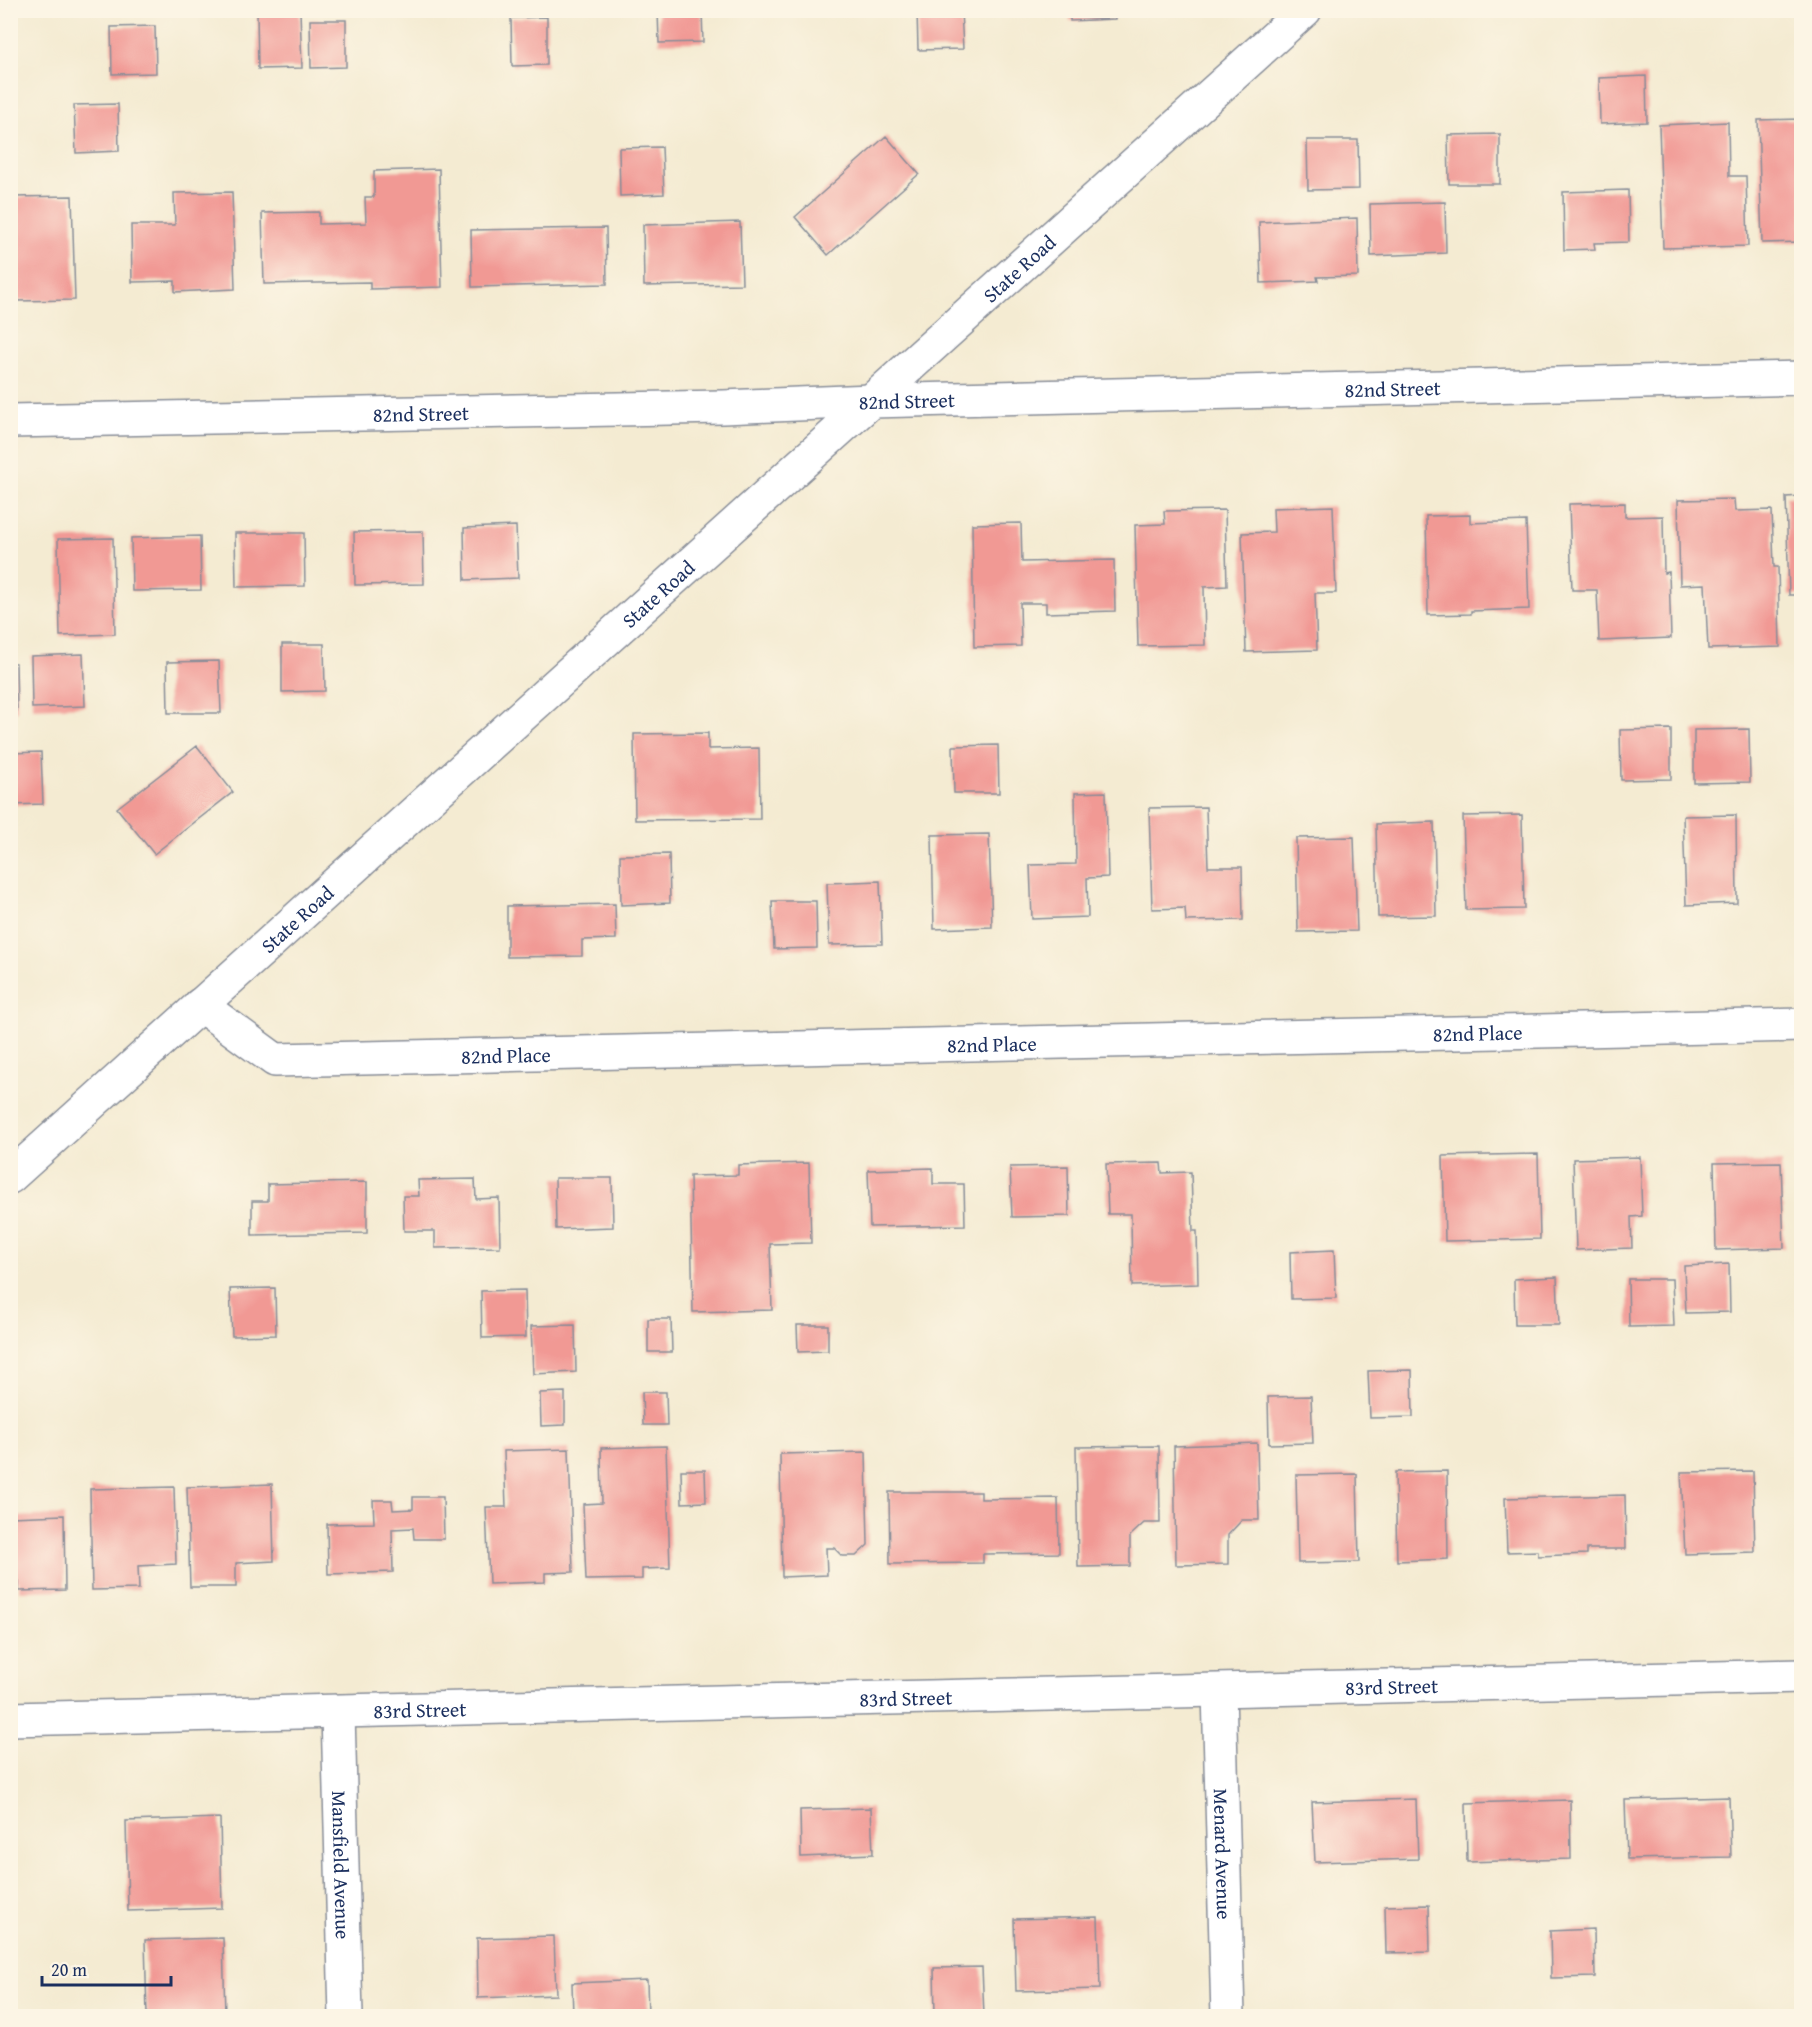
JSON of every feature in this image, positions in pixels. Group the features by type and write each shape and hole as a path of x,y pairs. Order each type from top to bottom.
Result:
{"street":[{"name":"State Road","path":"10,1177 1305,10"},
{"name":"82nd Street","path":"10,421 723,408 871,401 1802,378"},
{"name":"82nd Place","path":"200,1005 274,1060 1802,1025"},
{"name":"83rd Street","path":"10,1719 1219,1692 1802,1676"},
{"name":"Menard Avenue","path":"1219,1692 1228,2016"},
{"name":"Mansfield Avenue","path":"338,1713 346,2016"}],"building":[{"path":"658,10 702,10 703,42 659,43"},
{"path":"917,10 961,10 963,49 918,50"},
{"path":"1070,10 1114,10 1115,19 1070,21"},
{"path":"300,11 302,68 258,69 257,12"},
{"path":"547,17 547,65 512,66 511,18"},
{"path":"310,20 346,20 346,67 311,68"},
{"path":"155,26 156,73 112,74 111,27"},
{"path":"1646,76 1647,122 1600,124 1599,78"},
{"path":"118,104 119,151 76,153 74,105"},
{"path":"1802,119 1802,242 1762,243 1758,120"},
{"path":"1728,122 1729,176 1746,176 1748,246 1663,248 1659,125"},
{"path":"1500,134 1500,184 1449,184 1448,135"},
{"path":"886,136 919,174 828,255 795,217"},
{"path":"1307,140 1358,140 1359,189 1308,190"},
{"path":"662,147 664,194 620,196 619,148"},
{"path":"439,169 442,287 370,289 370,282 264,284 262,213 319,212 319,224 366,223 365,197 374,197 374,171"},
{"path":"1628,190 1629,242 1594,243 1595,249 1564,250 1563,192"},
{"path":"232,192 235,289 175,292 175,281 132,282 131,225 175,225 174,193"},
{"path":"72,196 75,300 15,301 12,197"},
{"path":"1445,202 1446,253 1371,256 1370,204"},
{"path":"1357,218 1358,276 1317,277 1318,281 1261,283 1259,222"},
{"path":"740,222 742,284 644,286 643,225"},
{"path":"606,228 607,284 472,287 471,230"},
{"path":"1802,496 1802,595 1789,595 1786,497"},
{"path":"1734,499 1735,511 1772,510 1774,567 1778,567 1780,647 1708,649 1705,584 1680,585 1678,500"},
{"path":"1625,503 1625,517 1663,516 1664,573 1669,572 1671,638 1599,641 1597,590 1572,590 1569,504"},
{"path":"1333,506 1336,593 1315,593 1317,650 1246,652 1242,533 1274,532 1273,508"},
{"path":"1225,510 1227,586 1204,587 1205,645 1138,646 1135,525 1165,524 1164,511"},
{"path":"1470,515 1470,523 1526,521 1529,609 1428,615 1426,516"},
{"path":"1021,523 1022,562 1114,560 1115,611 1046,613 1046,603 1020,603 1021,646 974,647 972,524"},
{"path":"516,526 518,578 465,580 464,528"},
{"path":"423,531 424,584 355,585 354,532"},
{"path":"235,533 304,533 305,586 236,587"},
{"path":"200,536 201,590 132,591 131,538"},
{"path":"113,538 115,634 60,636 58,539"},
{"path":"282,644 324,644 325,691 282,692"},
{"path":"83,654 85,706 32,708 31,656"},
{"path":"219,661 221,713 168,713 167,662"},
{"path":"10,663 16,663 17,711 10,711"},
{"path":"1671,729 1671,779 1621,780 1620,730"},
{"path":"1749,729 1750,782 1694,783 1694,730"},
{"path":"708,733 708,749 759,748 760,819 635,820 634,734"},
{"path":"998,745 999,793 954,793 953,746"},
{"path":"197,746 233,792 154,854 117,808"},
{"path":"41,752 43,804 10,805 10,753"},
{"path":"1797,787 1802,787 1802,891 1800,891"},
{"path":"1106,792 1108,877 1087,878 1088,917 1032,919 1030,865 1076,864 1075,793"},
{"path":"1206,807 1208,867 1242,867 1243,920 1186,921 1185,908 1152,909 1149,808"},
{"path":"1522,815 1524,909 1466,910 1463,816"},
{"path":"1736,815 1737,903 1686,905 1683,816"},
{"path":"1434,822 1436,916 1378,917 1376,824"},
{"path":"989,834 992,927 934,929 932,835"},
{"path":"1354,837 1357,931 1298,932 1296,838"},
{"path":"669,854 670,903 621,905 620,855"},
{"path":"880,881 882,944 829,945 827,883"},
{"path":"772,901 816,901 817,948 774,949"},
{"path":"615,904 616,939 582,940 582,956 507,957 507,906"},
{"path":"1538,1154 1540,1239 1445,1241 1443,1156"},
{"path":"1640,1157 1642,1216 1631,1217 1632,1248 1576,1250 1573,1159"},
{"path":"1781,1162 1784,1248 1716,1250 1714,1163"},
{"path":"809,1163 811,1243 770,1244 772,1310 693,1312 690,1176 738,1175 738,1165"},
{"path":"1161,1163 1162,1173 1191,1172 1193,1231 1197,1231 1198,1284 1132,1286 1131,1214 1108,1214 1106,1164"},
{"path":"1068,1166 1069,1216 1012,1217 1010,1167"},
{"path":"933,1168 933,1184 964,1184 965,1225 870,1227 868,1170"},
{"path":"555,1178 612,1178 613,1227 556,1229"},
{"path":"475,1179 476,1199 499,1198 500,1247 435,1248 435,1231 404,1231 403,1196 419,1196 418,1180"},
{"path":"367,1182 367,1233 252,1235 252,1201 268,1201 268,1184"},
{"path":"1334,1250 1336,1298 1291,1299 1290,1252"},
{"path":"1729,1264 1730,1312 1686,1313 1684,1266"},
{"path":"1557,1277 1559,1325 1515,1325 1514,1279"},
{"path":"1628,1279 1672,1279 1674,1326 1629,1327"},
{"path":"275,1288 276,1335 232,1336 230,1289"},
{"path":"525,1290 526,1337 482,1338 481,1291"},
{"path":"648,1319 671,1319 672,1352 648,1352"},
{"path":"575,1325 576,1372 533,1374 531,1326"},
{"path":"797,1325 828,1325 828,1351 798,1352"},
{"path":"1412,1370 1413,1417 1370,1418 1368,1371"},
{"path":"565,1392 565,1425 541,1426 540,1393"},
{"path":"642,1392 666,1392 667,1425 643,1425"},
{"path":"1311,1396 1313,1443 1269,1444 1268,1397"},
{"path":"1257,1443 1259,1520 1242,1520 1228,1535 1228,1564 1176,1565 1174,1446"},
{"path":"666,1446 670,1568 642,1569 642,1579 586,1580 583,1504 602,1503 601,1448"},
{"path":"1159,1446 1160,1523 1144,1523 1130,1536 1130,1566 1078,1567 1076,1447"},
{"path":"569,1449 573,1572 545,1573 545,1582 489,1584 486,1507 506,1507 504,1451"},
{"path":"866,1452 868,1545 856,1556 842,1556 834,1548 826,1548 827,1575 782,1577 780,1454"},
{"path":"681,1470 705,1470 706,1502 682,1503"},
{"path":"1447,1471 1448,1559 1397,1561 1395,1472"},
{"path":"1753,1471 1755,1552 1685,1554 1681,1472"},
{"path":"1357,1474 1359,1562 1298,1563 1296,1475"},
{"path":"272,1484 274,1561 236,1563 236,1587 190,1587 187,1487"},
{"path":"174,1487 176,1564 138,1566 139,1589 92,1590 90,1489"},
{"path":"889,1492 981,1492 981,1499 1058,1498 1059,1553 983,1554 983,1563 890,1564"},
{"path":"1625,1495 1626,1549 1587,1549 1587,1554 1538,1556 1538,1551 1507,1552 1505,1498"},
{"path":"413,1497 443,1497 444,1539 414,1539 413,1528 392,1529 393,1572 328,1574 327,1524 374,1523 373,1500 392,1500 393,1510 413,1509"},
{"path":"64,1515 65,1590 19,1591 19,1581 10,1581 10,1517"},
{"path":"1729,1797 1731,1857 1627,1859 1625,1800"},
{"path":"1416,1799 1418,1859 1315,1862 1312,1802"},
{"path":"1570,1800 1571,1859 1467,1862 1466,1803"},
{"path":"871,1808 873,1854 801,1857 800,1810"},
{"path":"220,1818 222,1908 128,1911 126,1821"},
{"path":"1429,1905 1430,1952 1386,1953 1385,1906"},
{"path":"1098,1917 1100,1989 1016,1991 1014,1919"},
{"path":"1594,1929 1595,1977 1551,1978 1550,1931"},
{"path":"554,1936 556,1995 478,1998 477,1938"},
{"path":"223,1938 225,2016 147,2016 145,1940"},
{"path":"982,1967 984,2016 935,2016 934,1968"},
{"path":"647,1980 648,2016 573,2016 572,1983"}]}
